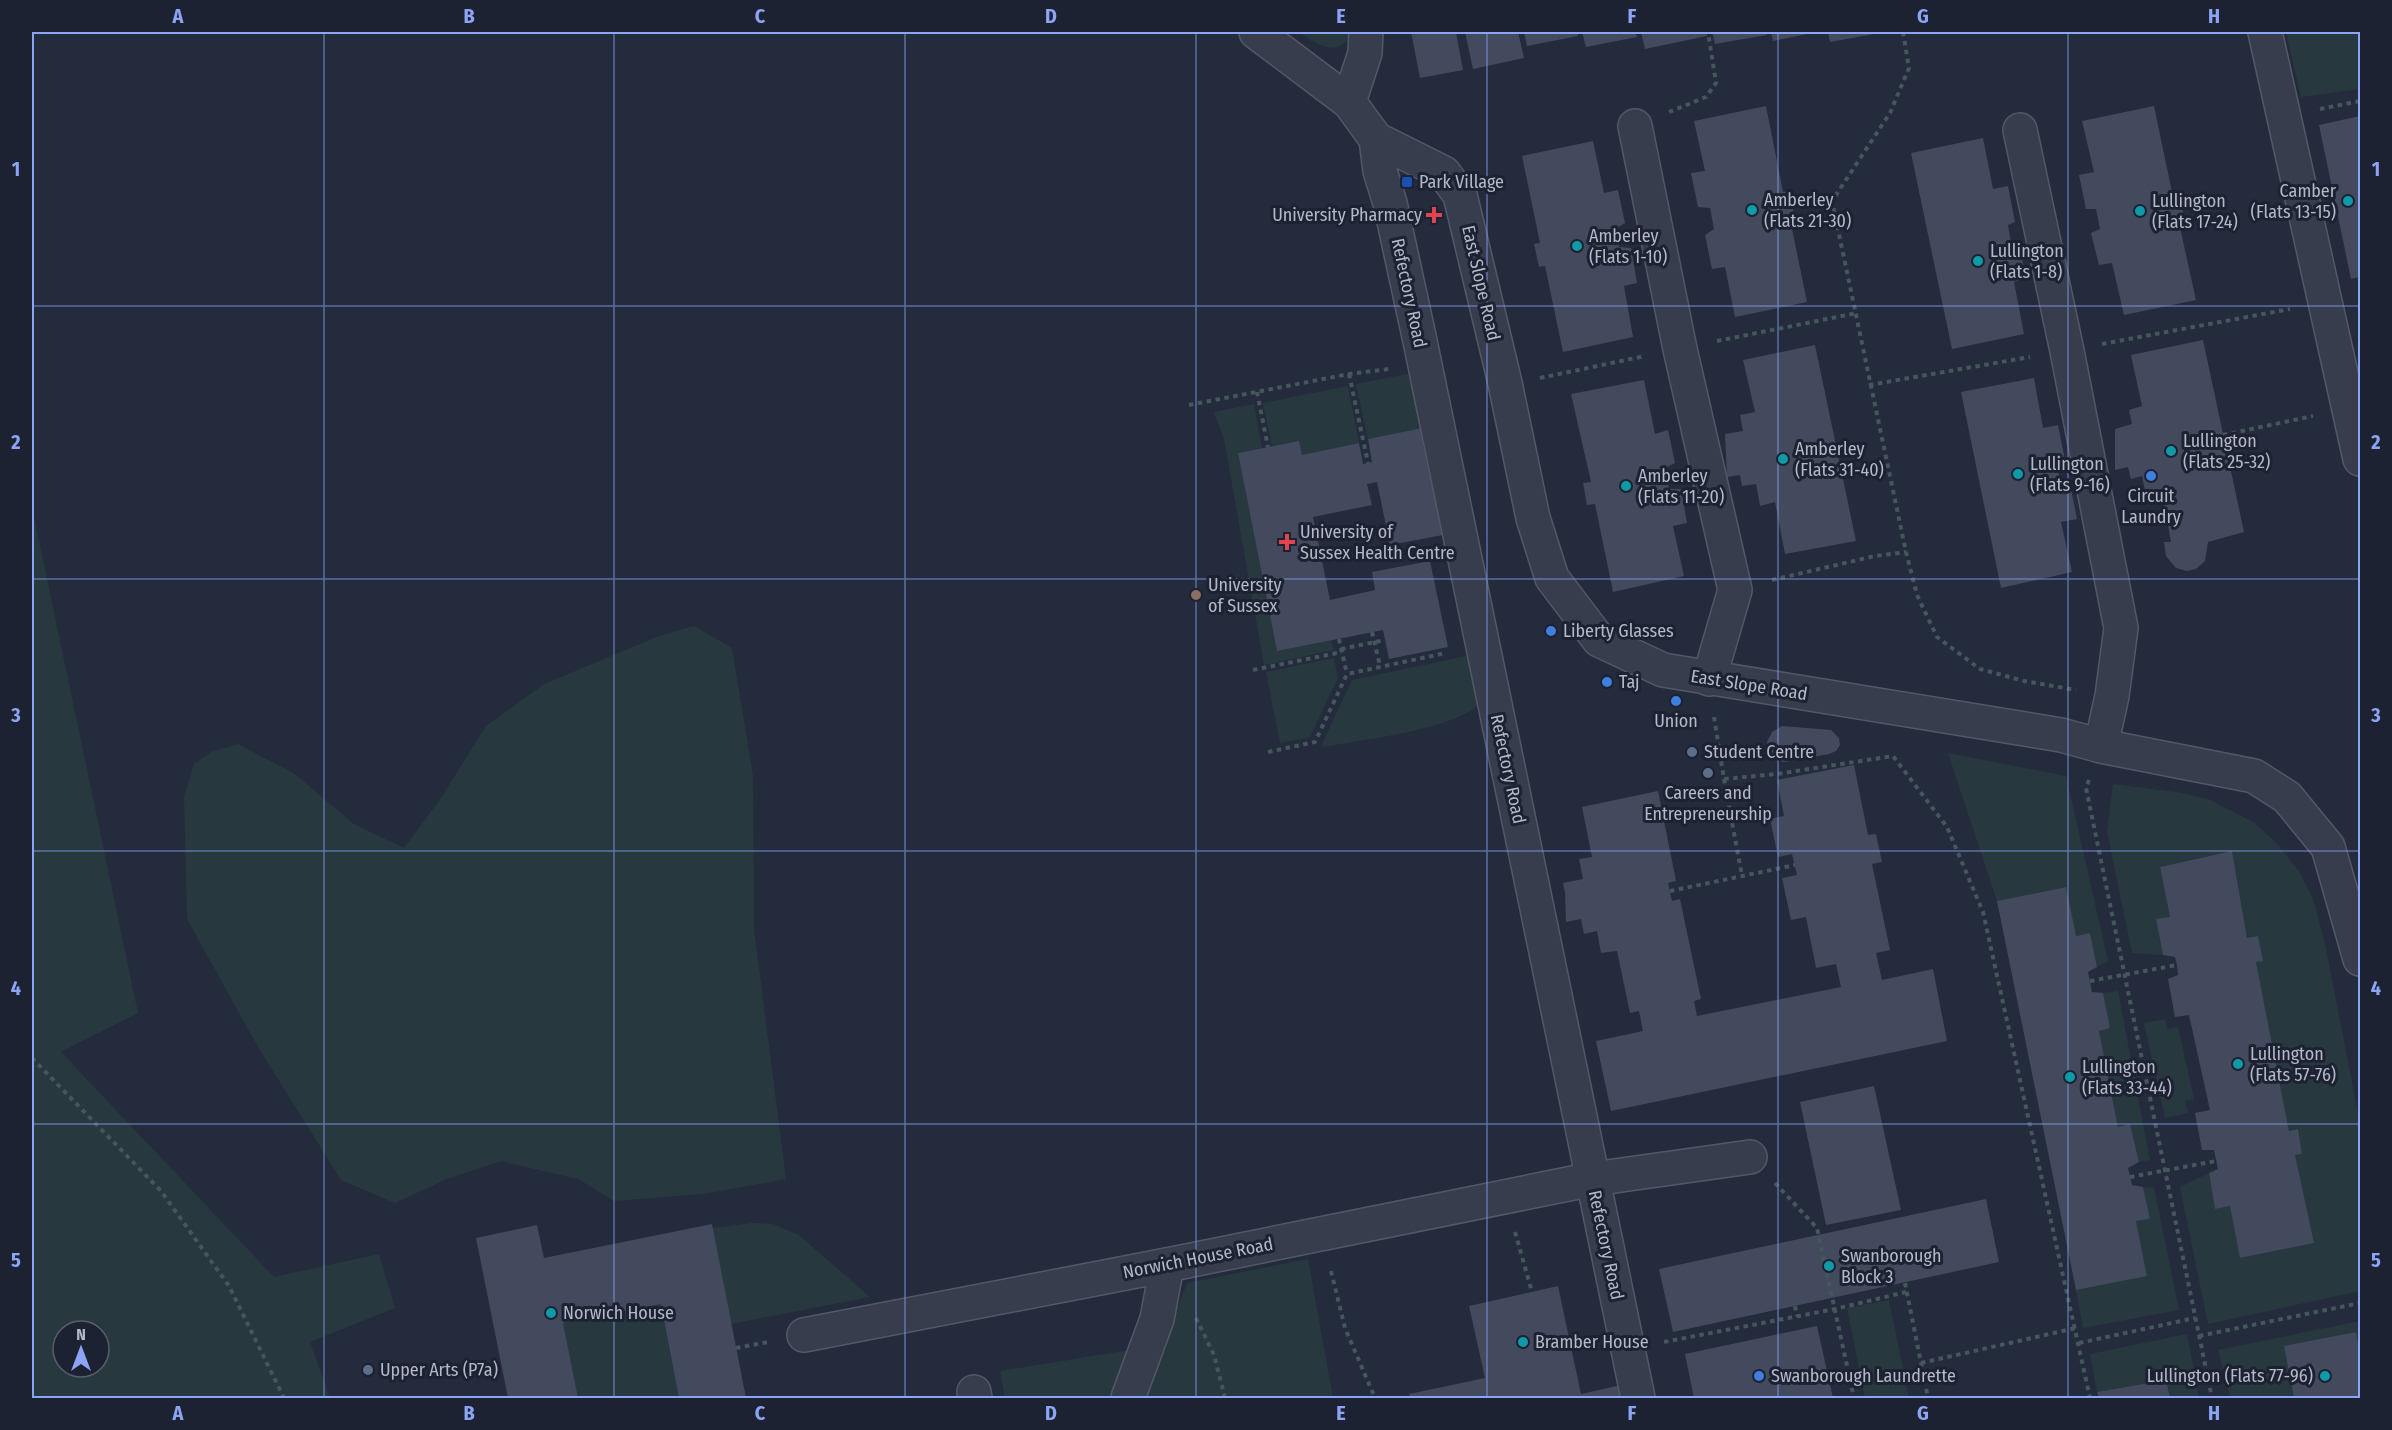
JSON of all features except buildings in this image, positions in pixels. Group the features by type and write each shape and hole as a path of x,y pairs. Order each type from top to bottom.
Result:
{"street":[{"path":"1256,32 1349,102 1376,139"},
{"path":"1349,102 1365,53 1366,32"},
{"path":"2265,32 2361,459"},
{"path":"1635,126 1680,349 1735,590 1709,679"},
{"path":"2020,130 2067,351 2121,628 2112,696 2101,746"},
{"name":"East Slope Road","path":"1376,139 1444,173 1460,195 1533,518 1552,578 1599,640 1663,670 2061,735 2101,746 2254,777 2287,797 2328,847 2361,959"},
{"name":"Refectory Road","path":"1376,139 1380,171 1390,203 1417,330 1638,1398"},
{"name":"Norwich House Road","path":"790,1338 1593,1179 1750,1157"},
{"path":"1128,1398 1157,1319 1167,1265"}],"path":[{"path":"1706,97 1716,83 1708,32"},
{"path":"1903,32 1909,68 1890,113 1832,201 1857,313 1869,385 1917,595 1937,637 1980,669 2024,681 2112,696"},
{"path":"2114,342 2272,312"},
{"path":"1749,335 1857,313"},
{"path":"1869,385 2067,351"},
{"path":"1189,405 1349,374 1394,368"},
{"path":"1543,378 1582,369"},
{"path":"1349,374 1368,463"},
{"path":"1257,392 1268,447"},
{"path":"2223,435 2349,409"},
{"path":"1783,577 1875,556 1906,552"},
{"path":"1372,632 1380,666"},
{"path":"1268,752 1315,742 1347,674 1340,639"},
{"path":"1253,670 1385,640"},
{"path":"1347,674 1453,652"},
{"path":"1709,679 1742,876"},
{"path":"2101,746 2086,789 2212,1398"},
{"path":"1724,779 1777,774 1893,756 1947,827 1983,912 2090,1398"},
{"path":"1670,891 1795,865"},
{"path":"2090,981 2177,965"},
{"path":"32,1058 161,1191 229,1286 284,1398"},
{"path":"1750,1157 1817,1228 1854,1398"},
{"path":"2130,1178 2216,1161"},
{"path":"1505,1196 1532,1292"},
{"path":"1336,1230 1328,1258 1345,1328 1375,1398"},
{"path":"1905,1283 1928,1398"},
{"path":"1628,1350 1835,1309 1906,1292"},
{"path":"1160,1302 1196,1318 1214,1355 1225,1398"},
{"path":"2199,1336 2361,1303"},
{"path":"1795,1306 1797,1316"},
{"path":"2079,1343 2195,1318"},
{"path":"1921,1363 2076,1328"},
{"path":"736,1348 790,1338"}],"shaded area":[{"path":"1298,32 1351,32 1346,41 1334,48 1320,44"},
{"path":"2286,32 2360,32 2360,89 2301,97"},
{"path":"1417,372 1429,434 1423,444 1421,428 1368,439 1356,384"},
{"path":"1348,386 1359,443 1302,455 1299,441 1272,446 1263,403"},
{"path":"1254,404 1262,448 1238,453 1277,651 1331,640 1334,650 1264,665 1224,439 1214,412"},
{"path":"32,507 138,1013 61,1052 274,1277 379,1254 395,1308 310,1342 330,1398 32,1398"},
{"path":"694,626 732,648 753,776 754,929 786,1179 704,1194 614,1201 578,1179 501,1161 447,1179 395,1203 341,1180 258,1047 187,919 184,797 194,764 211,752 238,744 295,774 354,824 404,848 441,798 486,726 544,684 659,636"},
{"path":"1476,654 1479,704 1466,713 1449,721 1406,733 1323,747 1322,744 1352,680"},
{"path":"1334,658 1338,678 1310,737 1280,743 1266,672"},
{"path":"1948,753 2066,776 2108,961 2097,967 2090,933 2076,936 2065,887 1997,901"},
{"path":"2113,784 2183,793 2210,800 2255,823 2276,843 2299,871 2313,899 2324,939 2360,1123 2360,1291 2208,1324 2180,1187 2209,1173 2215,1209 2230,1206 2241,1258 2314,1243 2295,1155 2302,1154 2298,1130 2289,1131 2256,962 2263,960 2258,936 2247,938 2232,851 2160,867 2170,917 2156,920 2163,955 2132,953 2107,831"},
{"path":"2118,991 2150,1160 2139,1162 2130,1124 2118,1127 2099,1031 2110,1028 2103,993"},
{"path":"2165,1019 2167,1029 2178,1027 2194,1099 2185,1101 2188,1113 2165,1118 2144,1023"},
{"path":"2143,1187 2154,1188 2179,1310 2083,1328 2076,1290 2147,1275 2136,1221 2150,1219"},
{"path":"752,1223 773,1224 799,1235 870,1297 731,1324 712,1228"},
{"path":"1308,1259 1333,1398 1142,1398 1187,1283"},
{"path":"1889,1300 1909,1398 1865,1398 1847,1308"},
{"path":"661,1304 679,1398 578,1398 563,1323"},
{"path":"2360,1321 2360,1354 2356,1332 2284,1346 2294,1398 2230,1398 2218,1350"},
{"path":"2187,1334 2199,1398 2170,1398 2165,1380 2097,1392 2090,1354"},
{"path":"1136,1349 1118,1398 1005,1398 1000,1371"}],"place":[{"name":"Park Village","path":"1407,182"},
{"name":"Camber (Flats 13-15)","path":"2348,201"},
{"name":"Amberley (Flats 21-30)","path":"1752,210"},
{"name":"Lullington (Flats 17-24)","path":"2140,211"},
{"name":"University Pharmacy","path":"1434,215"},
{"name":"Amberley (Flats 1-10)","path":"1577,246"},
{"name":"Lullington (Flats 1-8)","path":"1978,261"},
{"name":"Lullington (Flats 25-32)","path":"2171,451"},
{"name":"Amberley (Flats 31-40)","path":"1783,459"},
{"name":"Lullington (Flats 9-16)","path":"2018,474"},
{"name":"Circuit Laundry","path":"2151,476"},
{"name":"Amberley (Flats 11-20)","path":"1626,486"},
{"name":"University of Sussex Health Centre","path":"1287,542"},
{"name":"University of Sussex","path":"1196,595"},
{"name":"Liberty Glasses","path":"1551,631"},
{"name":"Taj","path":"1607,682"},
{"name":"Union","path":"1676,701"},
{"name":"Student Centre","path":"1692,752"},
{"name":"Careers and Entrepreneurship","path":"1708,773"},
{"name":"Lullington (Flats 57-76)","path":"2238,1064"},
{"name":"Lullington (Flats 33-44)","path":"2070,1077"},
{"name":"Swanborough Block 3","path":"1829,1266"},
{"name":"Norwich House","path":"551,1313"},
{"name":"Bramber House","path":"1523,1342"},
{"name":"Upper Arts (P7a)","path":"368,1370"},
{"name":"Swanborough Laundrette","path":"1759,1376"},
{"name":"Lullington (Flats 77-96)","path":"2325,1376"}]}
